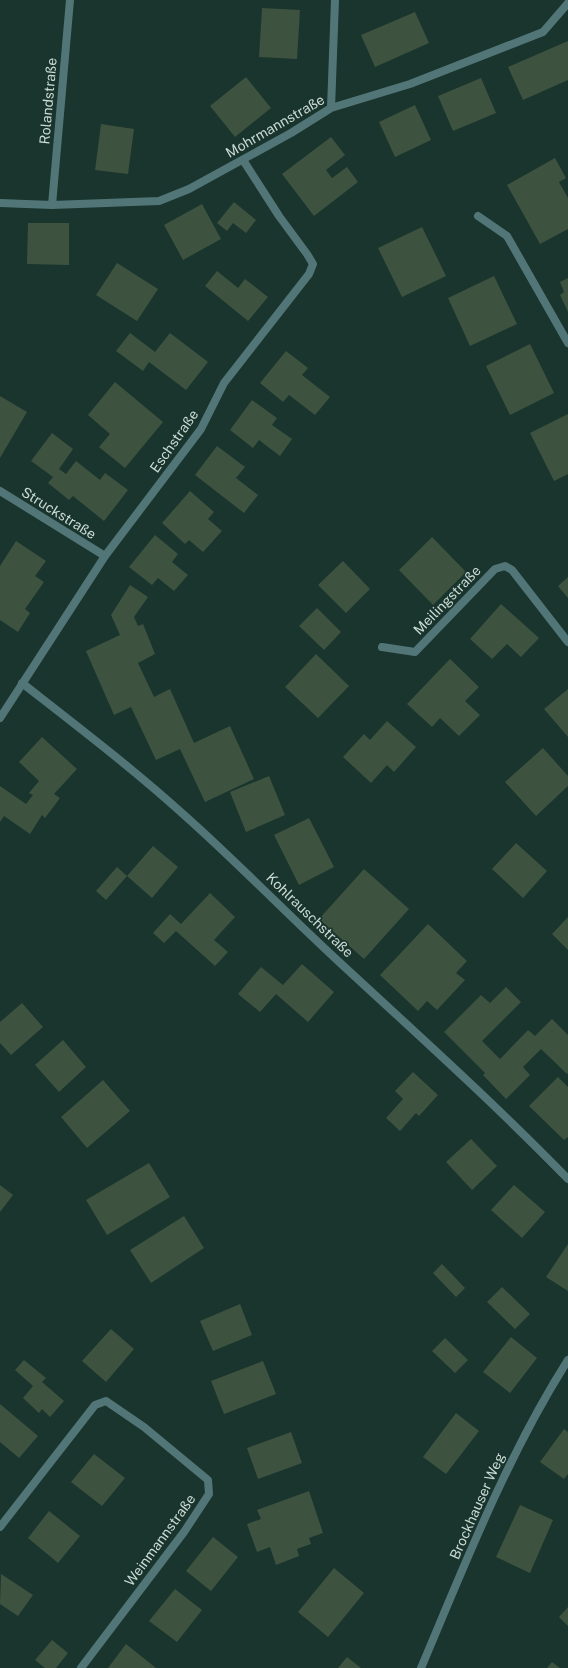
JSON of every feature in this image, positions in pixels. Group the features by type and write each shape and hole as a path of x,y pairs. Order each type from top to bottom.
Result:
{"street":[{"name":"Rolandstraße","path":"52,205 70,0"},
{"path":"331,108 335,0"},
{"name":"Mohrmannstraße","path":"0,203 52,205 159,202 189,189 243,160 331,108 410,84 543,32 568,3"},
{"name":"Eschstraße","path":"0,718 105,556 200,429 224,383 309,274 312,264 307,254 279,216 243,160"},
{"path":"478,216 506,236 568,343"},
{"name":"Struckstraße","path":"0,492 105,556"},
{"name":"Meilingstraße","path":"382,647 415,652 495,569 505,566 512,570 568,642"},
{"name":"Kohlrauschstraße","path":"22,683 104,747 231,857 336,959 401,1018 568,1179"},
{"name":"Brockhauser Weg","path":"421,1668 466,1563 519,1446 568,1360"},
{"name":"Weinmannstraße","path":"0,1527 95,1405 106,1402 144,1426 208,1480 209,1494 184,1532 81,1668"}],"building":[{"path":"262,8 300,10 297,59 259,57"},
{"path":"415,12 429,43 375,67 361,35"},
{"path":"568,41 568,80 523,100 508,67"},
{"path":"246,77 271,108 235,137 210,106"},
{"path":"481,78 496,113 453,131 438,96"},
{"path":"415,105 431,140 395,157 379,122"},
{"path":"101,124 134,129 128,174 95,170"},
{"path":"331,137 345,155 326,170 332,178 347,167 358,182 314,216 282,174"},
{"path":"555,158 566,178 559,182 568,198 568,229 540,244 507,185"},
{"path":"234,202 256,220 246,233 233,223 227,231 217,223"},
{"path":"202,204 221,239 183,260 164,225"},
{"path":"28,223 69,223 69,265 27,264"},
{"path":"422,227 446,276 402,297 378,248"},
{"path":"117,263 158,289 137,321 96,295"},
{"path":"217,271 238,288 245,279 268,297 248,321 205,286"},
{"path":"494,276 517,324 470,346 448,298"},
{"path":"568,278 568,312 560,295 564,292 560,282"},
{"path":"130,333 155,352 170,333 208,362 186,390 149,362 143,371 116,351"},
{"path":"530,344 554,393 510,415 486,366"},
{"path":"286,351 308,368 302,375 330,397 315,415 289,395 283,402 260,383"},
{"path":"115,382 163,422 125,468 99,447 110,434 88,415"},
{"path":"0,396 27,412 0,458"},
{"path":"252,400 277,418 272,425 292,439 280,456 259,440 253,448 230,430"},
{"path":"568,414 568,474 554,481 530,433"},
{"path":"52,433 73,449 59,469 66,474 76,461 100,480 105,473 128,490 104,521 73,496 69,500 48,483 53,477 31,461"},
{"path":"217,446 245,467 236,478 258,495 244,513 195,475"},
{"path":"190,491 214,512 208,519 222,531 203,552 189,540 185,544 162,523"},
{"path":"155,535 178,554 172,562 188,575 174,591 158,578 152,585 129,567"},
{"path":"432,537 466,572 433,605 399,570"},
{"path":"16,541 46,561 35,576 44,582 25,609 30,613 18,632 0,620 0,566"},
{"path":"343,561 370,589 346,613 318,585"},
{"path":"568,577 568,598 558,586"},
{"path":"130,585 148,597 134,617 138,626 143,624 155,654 138,663 154,697 170,689 194,743 230,726 254,779 205,802 180,749 156,760 131,707 114,715 86,651 120,635 111,615"},
{"path":"501,604 539,638 521,657 507,644 492,659 470,639"},
{"path":"317,608 341,632 324,650 299,626"},
{"path":"316,654 349,686 318,718 285,687"},
{"path":"450,659 479,687 465,701 480,715 459,736 440,718 432,727 407,704"},
{"path":"568,689 568,737 544,709"},
{"path":"387,721 416,747 394,772 387,765 371,783 343,757 364,734 370,740"},
{"path":"42,737 77,769 54,794 60,798 45,818 42,815 30,834 4,816 0,822 0,786 26,804 33,795 29,793 39,781 19,762"},
{"path":"543,748 568,776 568,786 536,816 505,782"},
{"path":"269,776 285,815 246,832 230,792"},
{"path":"309,818 334,867 299,885 274,835"},
{"path":"516,843 547,871 523,898 492,869"},
{"path":"153,846 178,867 152,898 127,876"},
{"path":"117,867 127,876 106,900 96,891"},
{"path":"364,869 409,909 364,959 319,919"},
{"path":"210,893 235,917 214,940 228,952 215,966 176,931 164,943 153,933 170,914 181,924"},
{"path":"568,917 568,950 552,934"},
{"path":"428,924 467,961 456,973 465,980 437,1010 427,1001 418,1011 380,975"},
{"path":"302,964 334,992 308,1022 276,994 260,1012 238,994 261,967 283,985"},
{"path":"506,987 521,1002 482,1041 500,1059 528,1030 535,1036 552,1019 568,1035 568,1073 567,1074 541,1049 523,1067 530,1075 506,1099 483,1075 485,1073 444,1032 481,995 490,1003"},
{"path":"22,1003 43,1027 11,1055 0,1043 0,1022"},
{"path":"63,1040 86,1067 59,1092 35,1065"},
{"path":"413,1072 438,1095 419,1116 416,1113 400,1131 386,1118 403,1099 395,1091"},
{"path":"558,1077 568,1087 568,1137 564,1140 529,1106"},
{"path":"103,1080 130,1111 87,1148 61,1117"},
{"path":"471,1139 497,1166 472,1190 446,1162"},
{"path":"149,1163 170,1197 107,1235 86,1200"},
{"path":"0,1185 13,1195 0,1212"},
{"path":"514,1185 545,1212 522,1238 491,1210"},
{"path":"184,1216 204,1248 151,1283 130,1250"},
{"path":"568,1244 568,1291 546,1277"},
{"path":"442,1264 465,1288 456,1297 433,1273"},
{"path":"502,1287 530,1314 515,1329 487,1302"},
{"path":"240,1304 252,1335 213,1351 200,1321"},
{"path":"111,1329 134,1349 106,1382 82,1361"},
{"path":"511,1337 537,1358 510,1393 483,1372"},
{"path":"445,1338 468,1360 455,1373 432,1351"},
{"path":"24,1360 46,1378 42,1382 64,1401 50,1417 42,1409 39,1413 23,1398 33,1386 15,1370"},
{"path":"263,1361 276,1394 224,1414 211,1381"},
{"path":"0,1404 38,1436 19,1458 0,1442"},
{"path":"456,1413 479,1431 446,1474 423,1457"},
{"path":"564,1429 568,1432 568,1474 564,1479 540,1462"},
{"path":"291,1432 302,1463 258,1479 247,1448"},
{"path":"94,1454 125,1478 102,1506 71,1482"},
{"path":"309,1491 323,1533 309,1538 311,1544 297,1549 299,1556 276,1565 270,1547 257,1552 247,1524 261,1519 257,1510"},
{"path":"520,1505 553,1520 530,1573 496,1557"},
{"path":"49,1511 80,1536 58,1563 28,1538"},
{"path":"213,1537 238,1557 211,1591 186,1571"},
{"path":"334,1568 364,1593 328,1637 298,1612"},
{"path":"1,1574 33,1595 18,1616 0,1604"},
{"path":"175,1589 202,1610 177,1642 149,1621"},
{"path":"568,1607 568,1626 559,1617"},
{"path":"52,1640 68,1653 56,1668 45,1668 35,1660"},
{"path":"126,1644 156,1668 108,1668"},
{"path":"347,1657 361,1668 338,1668"},
{"path":"552,1662 560,1668 547,1668"}]}
